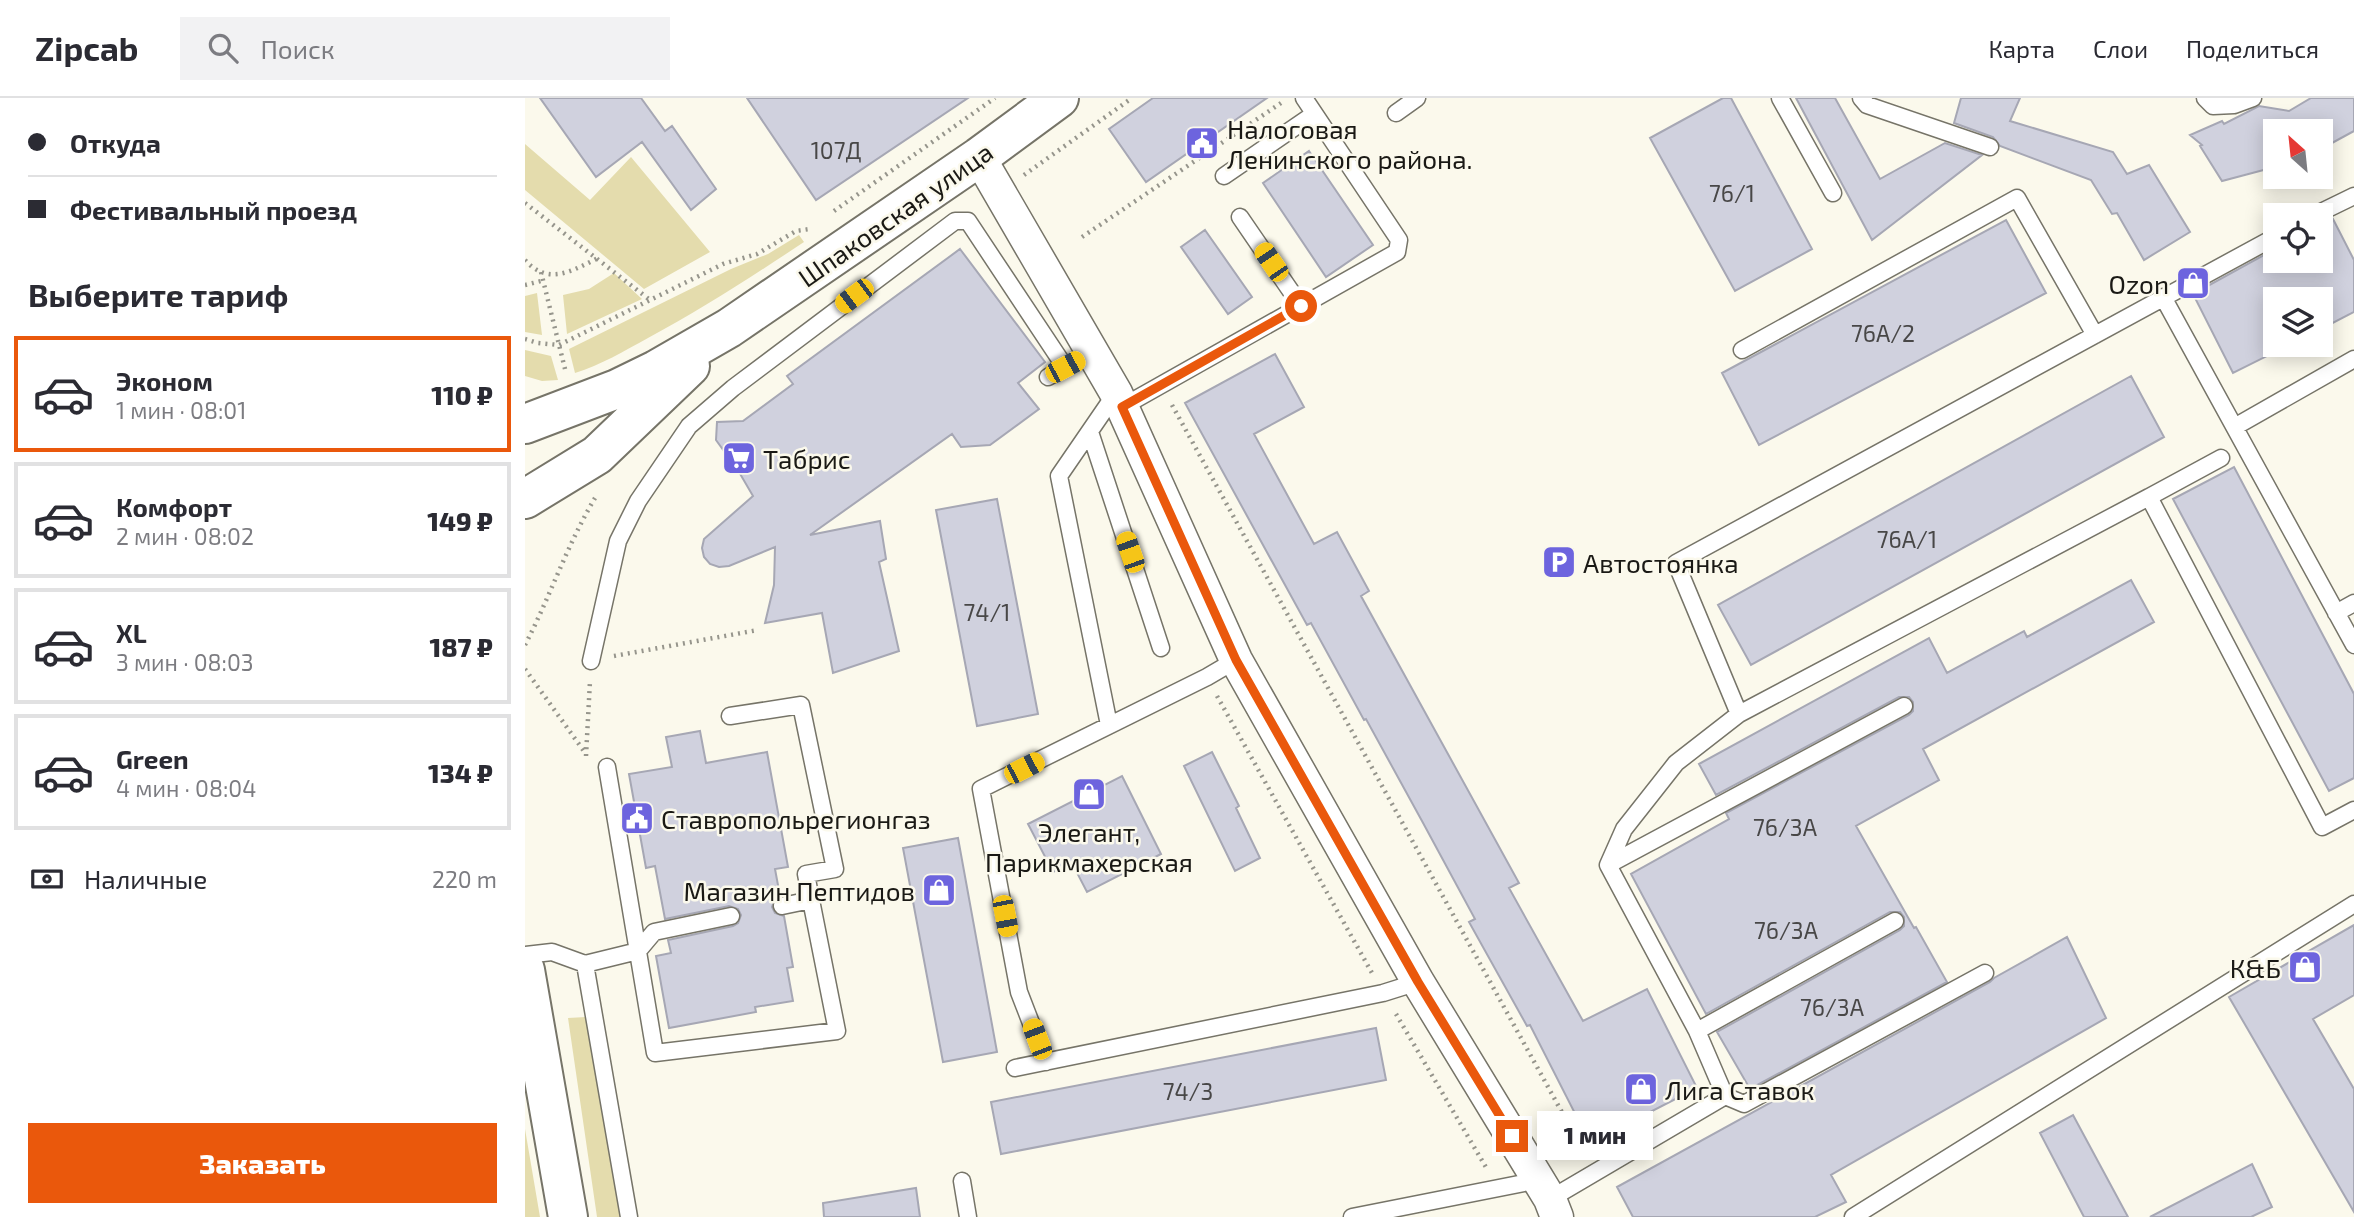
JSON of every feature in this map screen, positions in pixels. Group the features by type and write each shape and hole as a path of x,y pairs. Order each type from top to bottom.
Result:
{"main road":[{"name":"Шпаковская улица","path":"525,424 617,389 729,328 979,157 1059,98"},
{"name":"Шпаковская улица","path":"525,499 597,455 729,328"},
{"path":"525,970 568,1217"}],"street":[{"path":"979,157 1119,400 1236,660 1418,982 1548,1199"}],"lane":[{"path":"1109,725 1059,476 1090,432 1119,400 1161,386 1398,252 1399,240 1304,98"},
{"path":"1397,113 1417,98"},
{"path":"1780,98 1832,193"},
{"path":"1861,98 1867,105 1990,147"},
{"path":"2205,98 2213,106 2223,106 2253,98"},
{"path":"1224,176 1314,114"},
{"path":"2333,206 2354,196"},
{"path":"1742,350 2017,198 2095,335"},
{"path":"1240,217 1301,306"},
{"path":"591,661 618,541 638,501 689,426 753,373 955,221 968,221 1065,367"},
{"path":"1739,714 1676,563 2263,244"},
{"path":"2163,298 2354,645"},
{"path":"1048,377 1093,352"},
{"path":"2238,425 2354,359"},
{"path":"1090,432 1161,648"},
{"path":"1608,866 1625,829 1676,763 1739,714 2221,458"},
{"path":"2150,497 2322,827 2354,810"},
{"path":"2336,613 2354,603"},
{"path":"1046,1062 1019,992 981,789 1236,660"},
{"path":"607,766 655,1054 837,1031 806,874 835,869 801,705 730,716"},
{"path":"1608,866 1904,706"},
{"path":"1608,866 1697,1031 1724,1096 1744,1104 1985,973"},
{"path":"782,906 811,900"},
{"path":"1853,1217 2354,904"},
{"path":"525,955 552,951 585,964 638,951 654,932 731,916"},
{"path":"1697,1031 1895,921"},
{"path":"585,964 629,1217"},
{"path":"1015,1068 1383,993 1418,982"},
{"path":"1352,1217 1499,1188 1548,1199 1724,1096"},
{"path":"962,1181 968,1217"}],"path":[{"path":"830,214 995,98"},
{"path":"827,220 1001,98"},
{"path":"999,190 1132,98"},
{"path":"1082,237 1289,98"},
{"path":"525,203 650,300"},
{"path":"807,229 818,221"},
{"path":"525,339 559,345 723,264 757,254 796,231 815,228"},
{"path":"525,260 532,268 547,274 564,274 598,258"},
{"path":"525,285 545,280"},
{"path":"1161,386 1595,1172"},
{"path":"525,669 586,755"},
{"path":"1207,677 1383,993 1499,1188"}],"shaded area":[{"path":"525,144 590,200 631,157 710,252 644,289 525,190"},
{"path":"799,235 804,242 727,292 621,353 575,373 569,349 731,269 768,254"},
{"path":"614,273 642,299 567,334 563,295 589,289"},
{"path":"537,293 542,335 525,332 525,296"},
{"path":"525,350 551,356 558,380 542,381 525,376"},
{"path":"586,1017 621,1217 597,1217 568,1018"},
{"path":"525,1129 540,1217 525,1217"}],"building":[{"path":"540,98 641,98 665,131 672,126 716,189 691,210 642,142 596,177"},
{"path":"747,98 968,98 816,200"},
{"path":"1153,98 1267,98 1146,182 1109,129"},
{"path":"1723,98 1731,98 1812,249 1735,291 1650,138"},
{"path":"1796,98 1835,98 1880,179 1945,143 1982,155 1872,240"},
{"path":"1961,98 2020,98 2010,121 2113,152 2127,174 2149,165 2190,232 2144,260 2117,213 2112,214 2091,180 2000,146 1993,137 1954,123"},
{"path":"2311,98 2354,98 2354,131 2333,142 2333,119 2263,119 2263,170 2222,181 2200,146 2202,145 2190,135 2222,121 2224,124 2259,106 2289,111"},
{"path":"1309,151 1373,245 1326,277 1263,183"},
{"path":"2333,219 2354,260 2354,312 2333,323 2333,287 2263,287 2265,357 2233,373 2193,294 2263,256 2263,273 2333,273"},
{"path":"2006,220 2046,293 1759,445 1722,373"},
{"path":"1205,230 1252,297 1228,314 1181,247"},
{"path":"960,249 1045,362 1018,383 1039,409 990,445 961,447 952,434 810,535 880,521 886,559 879,562 899,651 833,673 822,613 765,623 774,585 775,547 729,566 710,564 704,557 704,539 753,496 716,440 717,422 743,421 793,384 787,376"},
{"path":"1275,354 1304,407 1254,434 1314,544 1337,532 1369,591 1361,596 1519,883 1509,888 1583,1021 1647,989 1697,1088 1590,1143 1530,1025 1527,1026 1469,922 1475,919 1422,821 1311,623 1307,625 1185,403"},
{"path":"2131,376 2164,437 1751,665 1718,605"},
{"path":"2234,467 2354,694 2354,778 2329,791 2173,499"},
{"path":"997,499 1038,714 977,726 936,510"},
{"path":"2131,580 2154,622 1923,749 1939,780 1856,826 1947,982 1750,1089 1717,1032 1900,930 1904,926 1904,917 1900,912 1890,912 1706,1014 1631,874 1729,819 1726,813 1909,715 1913,711 1913,702 1909,697 1899,697 1716,795 1699,764 1929,638 1947,673 2024,631 2027,637"},
{"path":"700,731 706,763 767,752 788,867 775,869 780,896 775,899 772,907 775,913 784,916 793,967 787,968 793,1001 755,1007 756,1012 669,1028 656,956 671,953 668,940 733,926 738,923 741,915 738,909 729,906 665,919 655,866 646,868 629,774 672,767 666,737"},
{"path":"1212,752 1239,806 1236,808 1260,858 1235,871 1184,766"},
{"path":"1122,776 1161,854 1087,892 1072,863 1053,872 1028,824"},
{"path":"958,838 997,1052 943,1062 903,848"},
{"path":"2354,925 2354,995 2313,1019 2354,1089 2354,1212 2229,997"},
{"path":"2067,937 2106,1018 1831,1175 1846,1202 1815,1217 1633,1217 1617,1187"},
{"path":"1376,1028 1386,1080 1001,1154 991,1102"},
{"path":"2073,1115 2128,1217 2084,1217 2040,1133"},
{"path":"2252,1164 2272,1207 2251,1217 2150,1217"},
{"path":"916,1188 920,1217 824,1217 823,1203"}],"place":[{"name":"Налоговая Ленинского района.","path":"1202,143"},
{"name":"Ozon","path":"2193,283"},
{"name":"Табрис","path":"739,458"},
{"name":"Автостоянка","path":"1559,562"},
{"name":"Элегант, Парикмахерская","path":"1089,794"},
{"name":"Ставропольрегионгаз","path":"637,818"},
{"name":"Магазин Пептидов","path":"939,890"},
{"name":"К&Б","path":"2305,967"},
{"name":"Лига Ставок","path":"1641,1089"}],"route":[{"path":"1301,306 1122,407 1236,660 1418,982 1512,1136"}]}
